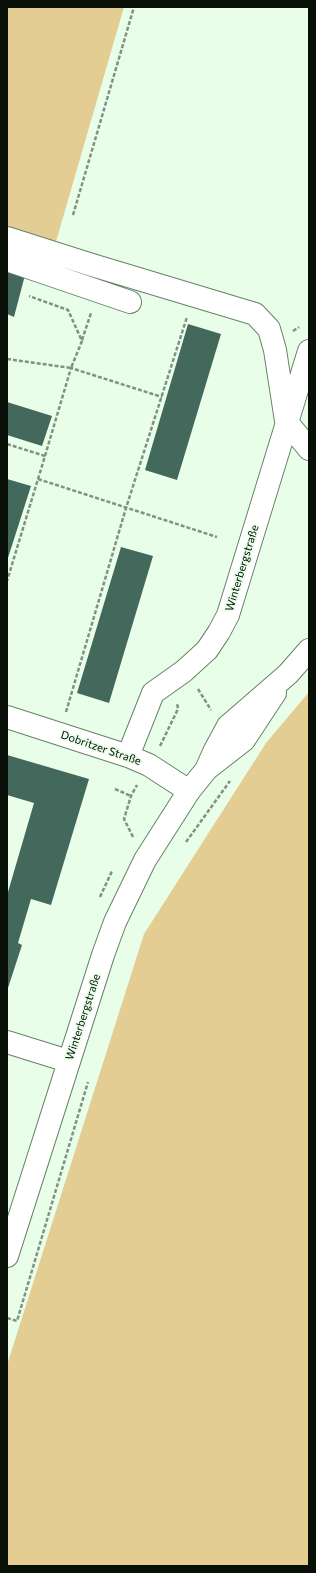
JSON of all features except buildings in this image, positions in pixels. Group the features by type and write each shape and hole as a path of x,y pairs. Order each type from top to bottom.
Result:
{"main road":[{"path":"7,238 255,314 269,328 275,350 286,421 309,449"},
{"path":"7,260 130,302"},
{"name":"Winterbergstraße","path":"128,756 153,693 184,671 207,650 228,615 286,421 309,351"},
{"path":"206,770 244,740 288,674 309,650"},
{"path":"206,770 228,726 288,674"},
{"name":"Dobritzer Straße","path":"7,717 128,756 149,765 189,791"},
{"name":"Winterbergstraße","path":"7,1256 68,1061 115,922 145,860 189,791 206,770"},
{"path":"7,1042 68,1061"}],"path":[{"path":"73,215 134,7"},
{"path":"7,581 71,368 99,292"},
{"path":"29,296 68,310 82,341"},
{"path":"58,734 126,508 187,314"},
{"path":"7,359 71,368 162,396"},
{"path":"7,444 45,456"},
{"path":"38,479 217,537"},
{"path":"184,671 212,711 228,726"},
{"path":"184,845 234,775"},
{"path":"115,789 130,796"},
{"path":"7,1318 17,1321 89,1079"}],"shaded area":[{"path":"7,7 124,7 53,252 7,239"},
{"path":"309,692 309,1566 7,1566 7,1365 144,934 266,743"}]}
